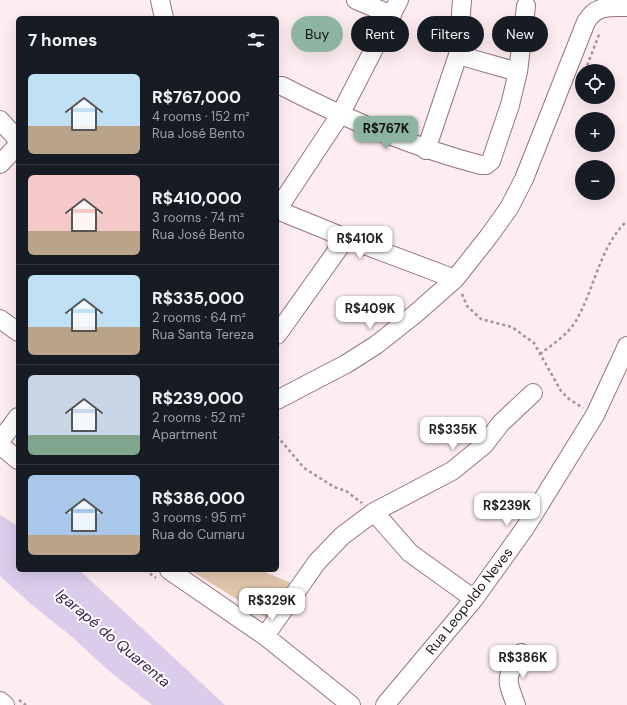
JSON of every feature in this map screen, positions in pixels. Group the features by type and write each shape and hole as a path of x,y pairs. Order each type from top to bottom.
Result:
{"street":[{"path":"160,0 164,16"},
{"path":"279,207 340,116 395,8 356,0"},
{"path":"426,150 458,55 462,0"},
{"path":"280,86 340,116 426,150 481,166 486,165 491,161 510,105 518,72 526,6"},
{"path":"279,397 346,364 376,344 414,315 455,279 489,236 515,196 524,179 586,22 592,13 601,9 627,7"},
{"path":"458,55 518,72"},
{"path":"0,120 16,138"},
{"path":"0,164 16,147"},
{"path":"279,211 455,279"},
{"path":"279,332 346,238"},
{"path":"0,319 16,331"},
{"name":"Rua Leopoldo Neves","path":"385,705 474,599 525,528 595,415 626,353"},
{"path":"265,636 317,562 342,536 374,512 452,471 484,446 501,423 533,394"},
{"path":"0,441 16,420"},
{"path":"0,446 16,458"},
{"path":"374,512 410,553 474,599"},
{"path":"172,572 265,636 351,705"},
{"path":"516,705 509,688 508,675 521,653"},
{"path":"0,701 5,705"}],"path":[{"path":"540,354 568,332 577,319 611,240 627,221"},
{"path":"455,279 467,306 481,319 512,327 534,343 554,382 565,395 595,415"},
{"path":"279,438 304,468 334,487 346,491 374,512"}],"shaded area":[{"path":"193,572 265,572 294,584 270,620"}],"water":[{"name":"Igarapé do Quarenta","path":"0,515 16,525 16,572 81,572 225,705 152,705 109,671 71,636 31,604 0,576"}]}
